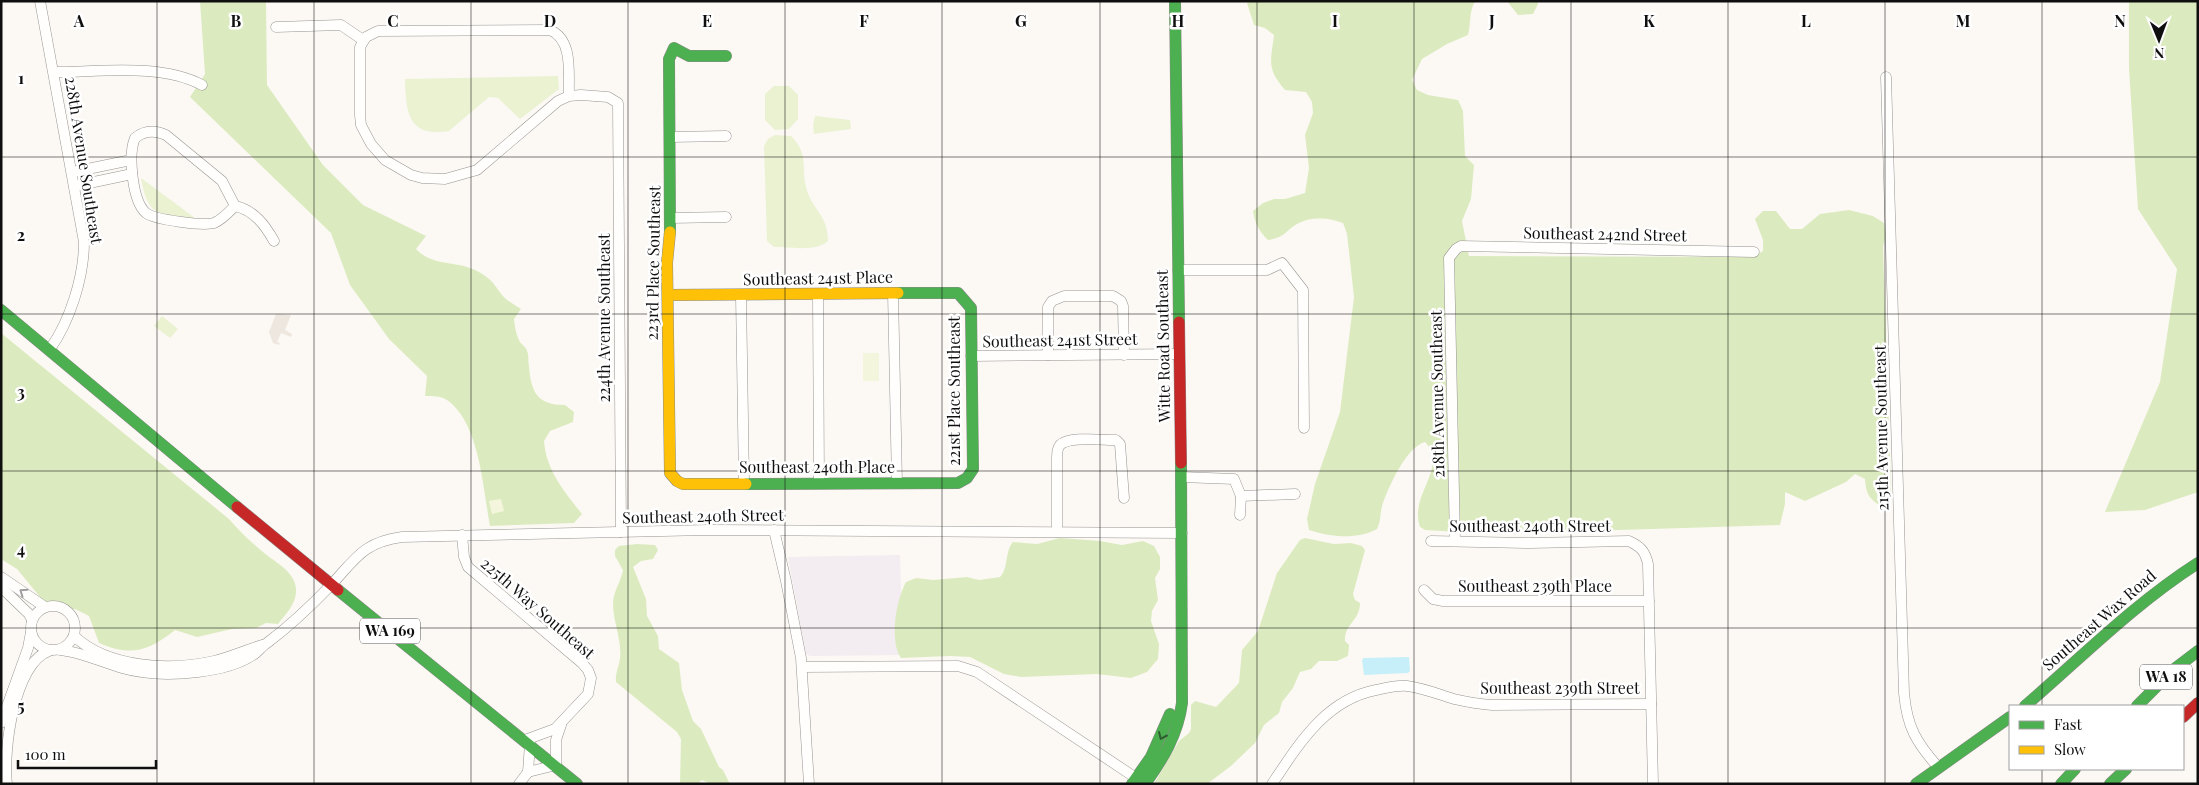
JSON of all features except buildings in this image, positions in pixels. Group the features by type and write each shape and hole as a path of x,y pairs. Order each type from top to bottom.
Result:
{"main road":[{"name":"Witte Road Southeast","path":"1137,782 1166,726 1174,699 1181,691 1182,533 1175,1"},
{"name":"223rd Place Southeast","path":"674,478 668,468 667,263 671,218 669,59 674,48 689,56 726,56"},
{"name":"Southeast 241st Place","path":"668,295 741,296 958,293 966,299"},
{"name":"221st Place Southeast","path":"963,482 973,469 971,308 966,299"},
{"name":"WA 169","path":"1,310 232,503 333,583 577,784"},
{"name":"Southeast 240th Place","path":"674,478 684,484 963,482"},
{"name":"Southeast Wax Road","path":"2026,705 2120,619 2173,577 2198,563"},
{"name":"WA 18","path":"2138,705 2174,670 2198,651"},
{"name":"WA 18","path":"2184,716 2198,703"},
{"path":"1916,784 2009,718"},
{"path":"2061,784 2074,770"},
{"path":"2110,784 2125,770"}],"street":[{"name":"228th Avenue Southeast","path":"40,1 84,242 82,271 63,329 50,349"},
{"path":"276,27 341,25 363,40"},
{"path":"550,30 558,34 565,44 569,96 551,106 477,170 445,179 422,178 404,172 385,160 371,144 361,124 359,52 363,40 369,34 378,31 550,30"},
{"path":"54,72 161,72 190,78 202,85"},
{"name":"215th Avenue Southeast","path":"1886,77 1904,693 1907,718 1913,734 1920,746 1938,767"},
{"name":"224th Avenue Southeast","path":"569,96 608,97 618,103 621,532"},
{"path":"235,206 220,220 207,224 158,218 146,212 142,207 132,174 133,143 140,135 153,132 166,135 222,182 235,206 245,209 262,222 274,242"},
{"path":"670,137 726,136"},
{"path":"72,172 132,160"},
{"path":"75,186 132,174"},
{"path":"671,218 726,218"},
{"name":"Southeast 242nd Street","path":"1456,249 1461,246 1754,252"},
{"name":"218th Avenue Southeast","path":"1455,541 1449,258 1456,249"},
{"path":"1178,270 1268,270 1282,263 1303,290 1304,428"},
{"path":"893,293 897,482"},
{"path":"818,294 819,483"},
{"path":"741,296 744,483"},
{"path":"1048,355 1048,307 1052,301 1064,296 1113,296 1121,301 1123,306 1124,354"},
{"name":"Southeast 241st Street","path":"971,356 1179,354"},
{"path":"1057,532 1057,457 1058,449 1063,443 1071,440 1116,440 1120,444 1124,498"},
{"path":"1181,477 1234,479 1241,496 1240,515"},
{"path":"1241,496 1295,494"},
{"path":"774,530 786,581 802,667 809,784"},
{"name":"Southeast 240th Street","path":"60,650 80,653 124,668 162,674 199,672 234,664 254,655 265,644 290,626 360,553 384,540 420,535 774,530 1182,533"},
{"name":"225th Way Southeast","path":"462,535 464,557 468,567 588,670 591,678 590,690 561,725"},
{"name":"Southeast 240th Street","path":"1431,541 1530,543 1629,541 1640,546 1645,552 1648,564 1649,601"},
{"path":"1,576 45,607 60,607 69,612 76,626 74,636 69,644 60,650 43,653 32,663 19,695 6,750 8,784"},
{"path":"1,587 29,614 32,620"},
{"name":"Southeast 239th Place","path":"1424,590 1433,599 1443,601 1649,601"},
{"path":"1649,601 1653,784"},
{"path":"1,723 28,648 32,620 45,607"},
{"path":"31,631 36,643 49,651"},
{"name":"Southeast 240th Street","path":"74,636 89,648 105,654 135,662 164,666 213,661 265,644"},
{"path":"802,667 958,666 968,668 1009,693 1137,782"},
{"name":"Southeast 239th Street","path":"1272,784 1304,737 1325,715 1342,702 1364,692 1404,686 1423,688 1467,701 1492,705 1651,704"},
{"path":"519,784 528,772 528,742 543,736 561,725"},
{"path":"528,772 556,766 556,740 561,725"}],"shaded area":[{"path":"276,314 291,315 285,330 292,334 291,337 281,333 277,342 280,343 279,345 273,343 269,332"},
{"path":"900,555 903,655 810,656 806,654 788,557"}],"green space":[{"path":"200,1 266,1 267,85 323,165 363,205 426,236 416,249 423,255 437,261 461,265 477,271 489,279 506,299 521,309 514,319 519,339 528,353 530,375 534,390 542,400 548,403 565,405 574,412 573,422 550,431 544,441 545,452 552,471 582,514 574,523 490,526 482,476 473,440 467,424 458,411 445,399 425,396 427,376 389,339 350,285 331,233 190,97 205,74"},
{"path":"1252,1 1479,1 1474,3 1472,7 1468,35 1447,44 1422,59 1412,80 1417,90 1428,95 1458,100 1463,111 1465,156 1474,165 1471,199 1462,221 1469,256 1753,257 1763,251 1763,240 1755,219 1763,211 1776,211 1790,229 1802,229 1820,214 1849,210 1873,216 1884,223 1886,235 1883,247 1891,488 1889,511 1871,499 1867,491 1865,479 1855,474 1846,482 1805,501 1785,492 1785,504 1780,525 1494,534 1425,530 1419,525 1419,507 1432,468 1433,459 1431,450 1425,442 1418,445 1411,452 1399,469 1382,506 1377,529 1352,536 1325,534 1309,530 1307,519 1315,484 1340,412 1354,297 1347,234 1343,223 1327,219 1310,219 1294,226 1279,237 1268,240 1256,224 1253,211 1263,203 1305,193 1309,168 1305,135 1313,113 1312,102 1306,92 1285,90 1275,76 1271,64 1274,35 1265,28 1254,25 1247,3"},
{"path":"1507,1 1537,1 1538,4 1533,14 1518,15"},
{"path":"2129,1 2198,1 2198,492 2145,510 2105,512 2160,382 2177,269 2138,209 2129,69"},
{"path":"558,76 559,89 520,119 498,98 489,97 449,131 435,132 417,126 412,120 406,102 405,79"},
{"path":"774,86 789,86 798,95 798,119 789,129 775,130 765,120 765,94"},
{"path":"815,116 850,120 851,129 814,134"},
{"path":"775,135 791,136 800,148 808,195 822,218 827,232 828,241 817,247 774,247 767,241 764,146 768,139"},
{"path":"141,178 195,218 172,216 157,212 147,201"},
{"path":"162,316 178,329 170,338 154,326"},
{"path":"1,333 229,519 254,544 290,574 296,586 296,593 292,606 278,624 266,623 256,628 232,629 197,637 175,630 148,647 130,651 121,650 99,643 89,616 75,609 57,611 49,608 17,569 1,559"},
{"path":"863,353 879,353 879,381 863,381"},
{"path":"501,499 504,511 492,514 489,501"},
{"path":"1060,538 1100,541 1122,545 1143,541 1154,546 1160,557 1160,569 1155,578 1158,600 1152,611 1151,621 1159,644 1158,659 1147,672 1131,678 1097,674 1021,677 1004,674 970,657 901,658 895,641 895,620 899,599 906,582 916,578 933,580 967,577 979,580 1000,577 1005,569 1008,551 1013,542 1037,544"},
{"path":"1305,538 1334,544 1351,543 1362,546 1365,550 1353,594 1355,600 1360,603 1358,614 1345,635 1345,641 1349,645 1348,656 1337,661 1319,661 1311,669 1300,672 1293,688 1282,702 1279,713 1264,725 1255,743 1231,766 1207,784 1154,784 1179,741 1191,729 1191,705 1195,701 1216,707 1239,683 1242,650 1258,631 1277,573 1300,540"},
{"path":"655,545 658,550 653,559 641,561 633,567 646,599 647,616 658,636 659,649 679,663 682,690 693,721 701,729 719,767 723,770 730,784 711,784 702,780 697,784 680,784 681,739 677,732 616,682 620,651 613,604 614,595 623,570 615,556 615,550 619,546"}],"water":[{"path":"1409,657 1410,671 1408,673 1364,675 1362,660 1364,658"}],"traffic: fast":[{"path":"1175,1 1179,322"},
{"path":"670,232 669,59 674,48 689,56 726,56"},
{"path":"746,484 958,483 967,478 973,469 971,308 958,293 898,293"},
{"path":"1,310 237,507"},
{"path":"1145,784 1169,746 1177,725 1182,703 1181,463"},
{"path":"2026,705 2130,613 2198,563"},
{"path":"338,590 577,784"},
{"path":"2138,705 2173,670 2198,651"},
{"path":"1132,784 1151,757 1170,714"},
{"path":"1916,784 2009,718"},
{"path":"2061,784 2074,770"},
{"path":"2110,784 2125,770"}],"traffic: slow":[{"path":"670,232 667,263 670,473 677,481 683,484 746,484"},
{"path":"668,295 898,293"}],"traffic: jam":[{"path":"1179,322 1181,463"},
{"path":"237,507 338,590"},
{"path":"2184,716 2198,703"}]}
